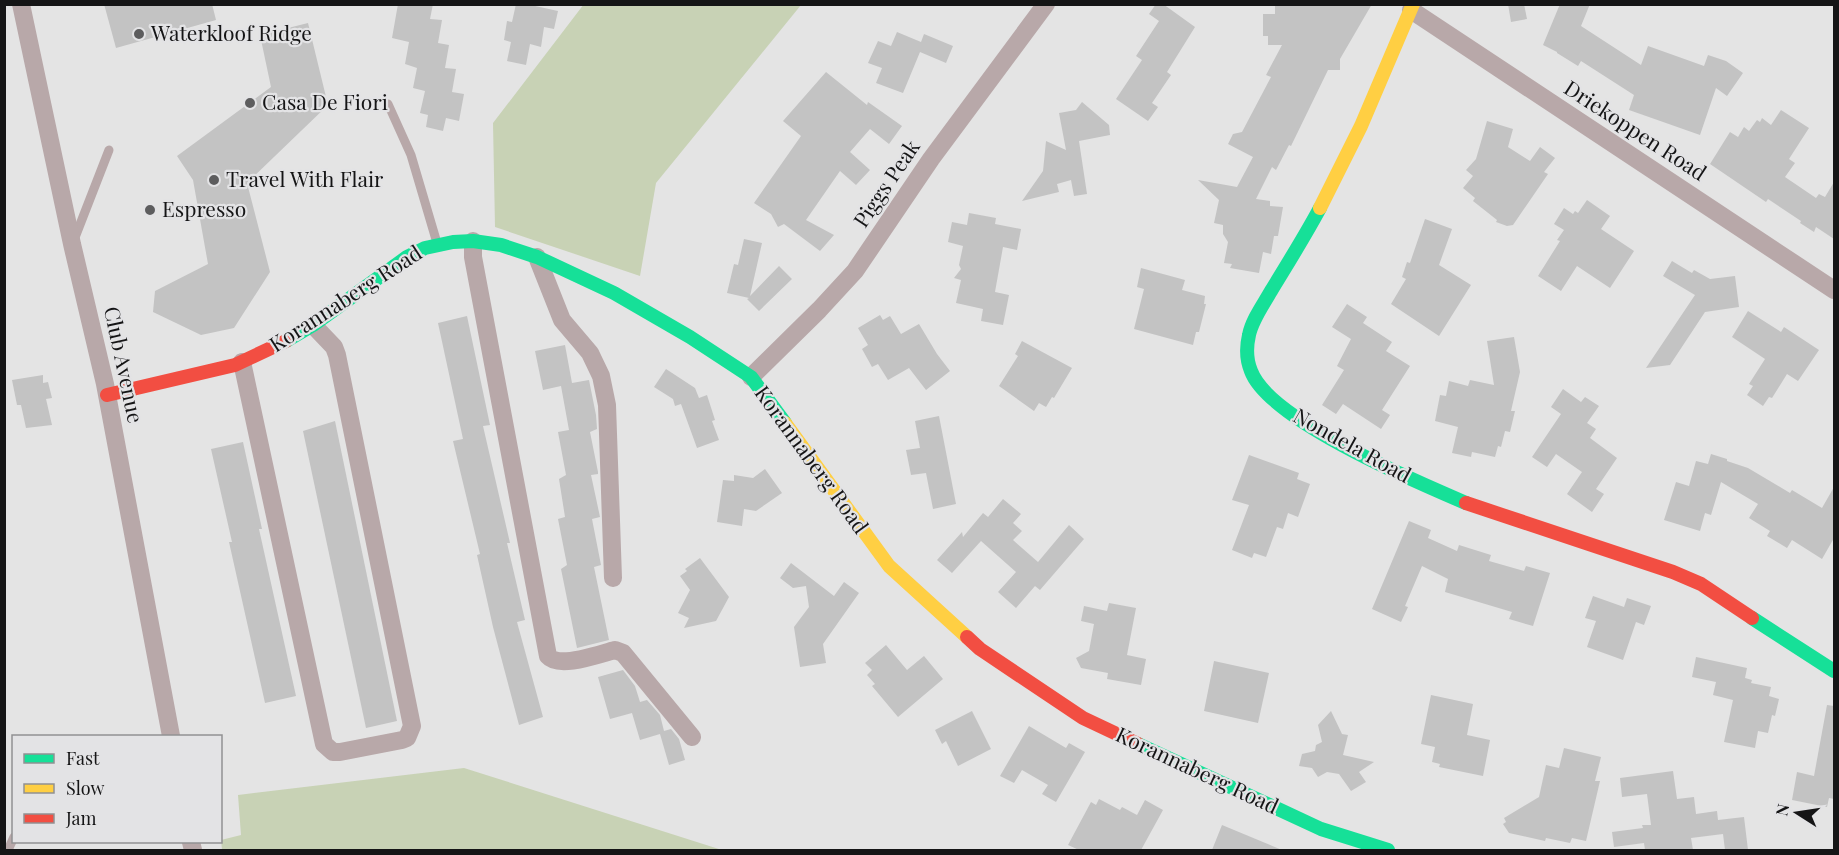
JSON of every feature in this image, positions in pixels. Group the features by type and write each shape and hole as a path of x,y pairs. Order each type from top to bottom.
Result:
{"street":[{"name":"Club Avenue","path":"21,4 107,395 171,735"},
{"name":"Piggs Peak","path":"751,377 855,271 931,159 1046,4"},
{"name":"Driekoppen Road","path":"1412,7 1834,290"},
{"name":"Nondela Road","path":"1412,7 1361,126 1319,211 1258,313 1250,333 1246,354 1251,373 1263,390 1307,424 1392,471 1479,508 1673,572 1701,584 1834,671"},
{"name":"Korannaberg Road","path":"107,395 242,362 275,348 313,325 406,257 437,244 473,241 501,245 537,257 635,305 698,341 751,377 889,566 980,649 1083,718 1321,829 1388,850"},
{"path":"473,241 473,257 548,656 550,659 561,662 615,650 623,653 692,737"},
{"path":"537,257 562,320 590,353 601,376 607,405 613,578"},
{"path":"242,362 324,744 333,752 340,752 407,738 412,726 337,355 334,347 313,325"}],"lane":[{"path":"388,104 411,155 437,244"},
{"path":"72,244 109,150"}],"green space":[{"path":"584,4 801,5 656,183 640,276 495,227 493,123"},
{"path":"464,768 722,850 222,850 222,840 241,835 238,795"}],"building":[{"name":"Waterkloof Ridge","path":"104,4 212,4 216,20 116,48"},
{"path":"398,4 433,4 430,19 442,20 438,43 449,45 445,68 456,69 452,92 464,94 459,121 446,118 443,131 426,127 428,115 420,113 425,91 413,88 417,68 405,64 409,42 392,38"},
{"path":"516,4 558,11 554,29 544,27 541,47 530,44 526,65 507,61 511,42 504,40 507,21 512,22"},
{"path":"1156,4 1163,4 1195,27 1167,72 1171,75 1152,103 1158,107 1148,121 1116,99 1142,60 1136,56 1159,21 1149,14"},
{"path":"1275,4 1372,4 1340,59 1340,70 1328,70 1291,146 1289,145 1276,170 1272,167 1256,199 1270,201 1270,206 1283,207 1278,236 1274,236 1271,254 1263,252 1259,273 1230,268 1232,264 1224,263 1228,242 1223,234 1223,225 1214,223 1219,200 1198,180 1237,187 1253,157 1228,144 1233,134 1242,132 1271,77 1266,75 1282,45 1268,45 1268,36 1263,36 1263,14 1275,14"},
{"path":"1508,4 1524,4 1527,19 1511,22"},
{"path":"1560,4 1590,4 1581,26 1641,65 1648,46 1704,66 1708,55 1726,61 1743,73 1727,96 1716,88 1700,135 1629,110 1634,95 1581,61 1578,66 1543,45"},
{"path":"308,23 328,105 247,183 270,272 234,328 201,335 153,312 155,291 208,264 193,180 177,156 271,87 260,35"},
{"path":"897,32 921,42 924,34 953,46 946,63 920,52 903,93 876,83 882,68 868,63 878,41 891,46"},
{"path":"826,72 867,105 868,102 902,126 889,144 870,129 850,152 870,170 856,185 840,171 806,220 834,235 820,251 784,224 778,227 771,214 754,203 801,136 783,121"},
{"path":"1082,102 1109,125 1110,135 1079,141 1087,194 1074,196 1071,180 1057,184 1059,192 1022,201 1043,171 1046,141 1066,150 1059,113 1076,110"},
{"path":"1781,110 1809,128 1789,159 1795,163 1785,177 1816,198 1819,194 1825,197 1834,182 1834,239 1816,227 1814,232 1768,199 1766,202 1710,164 1730,132 1738,137 1744,127 1749,131 1757,120 1760,122 1762,118 1771,125"},
{"path":"1487,121 1513,129 1508,147 1530,161 1540,147 1555,158 1544,172 1548,174 1513,225 1507,226 1496,222 1497,220 1473,201 1475,198 1463,188 1473,176 1466,170 1476,159"},
{"path":"1587,200 1610,216 1601,229 1634,251 1610,288 1577,266 1561,291 1538,276 1560,241 1557,240 1564,230 1554,224 1564,208 1573,214 1575,211 1578,213"},
{"path":"969,213 996,218 995,224 1021,229 1017,250 1003,247 995,292 1009,295 1003,325 981,321 983,309 956,303 961,280 954,278 961,269 959,265 963,246 948,242 952,222 967,225"},
{"path":"1425,219 1452,229 1439,265 1471,285 1439,336 1391,304 1406,279 1402,277 1407,262 1410,263"},
{"path":"744,239 762,243 750,296 779,266 792,279 759,311 747,299 749,298 727,293 734,264 738,265"},
{"path":"1672,261 1692,273 1694,270 1710,279 1735,276 1739,307 1705,312 1670,365 1646,368 1695,295 1663,276"},
{"path":"1141,268 1185,280 1182,290 1205,296 1204,304 1206,304 1193,345 1134,329 1144,289 1137,287"},
{"path":"1347,304 1367,317 1363,323 1392,342 1386,351 1410,366 1382,410 1390,415 1381,429 1343,404 1336,414 1322,405 1344,370 1337,366 1351,339 1332,327"},
{"path":"1748,311 1781,332 1784,327 1819,350 1798,381 1787,374 1772,398 1769,397 1763,406 1747,395 1753,386 1749,384 1765,359 1732,337"},
{"path":"880,315 883,320 890,316 901,334 919,324 950,371 926,390 909,368 888,380 878,364 872,367 862,349 868,345 858,328"},
{"path":"467,316 490,425 483,426 525,620 517,622 543,717 519,725 493,627 477,555 480,554 453,441 463,439 438,323"},
{"path":"1514,337 1520,372 1511,411 1515,411 1510,432 1505,431 1501,447 1498,446 1495,457 1472,452 1471,457 1452,453 1458,427 1435,421 1440,395 1446,396 1449,381 1468,386 1470,380 1494,385 1487,341"},
{"path":"1022,341 1072,368 1054,398 1052,397 1046,407 1039,403 1034,411 999,386 1018,356 1015,354"},
{"path":"565,345 572,383 589,380 596,415 597,429 590,432 598,474 591,475 600,517 592,519 601,565 594,567 609,640 577,648 561,569 567,565 558,519 565,517 559,479 566,475 558,432 569,430 561,386 543,390 535,351"},
{"path":"666,369 695,388 699,398 707,395 715,420 712,421 719,440 697,448 681,404 675,406 673,399 654,387"},
{"path":"43,375 43,383 48,382 52,398 46,399 52,425 26,428 21,405 17,405 12,380"},
{"path":"1563,389 1581,402 1585,397 1599,406 1587,423 1596,429 1590,438 1617,458 1596,489 1604,494 1592,512 1567,494 1582,472 1556,454 1547,467 1532,457 1561,414 1551,407"},
{"path":"939,416 956,504 933,509 926,473 911,475 906,450 920,448 915,421"},
{"path":"335,421 397,721 366,728 303,431"},
{"path":"243,442 262,529 259,529 296,696 265,703 211,449"},
{"path":"1711,454 1748,468 1790,493 1792,490 1822,508 1834,487 1834,538 1822,559 1792,540 1787,548 1767,536 1770,531 1749,518 1758,504 1721,482 1711,515 1705,513 1700,531 1664,520 1676,482 1689,486 1696,461 1708,464"},
{"path":"1249,455 1299,473 1297,479 1310,484 1298,517 1288,513 1283,529 1277,527 1266,557 1254,553 1252,558 1232,550 1249,505 1232,500"},
{"path":"765,469 782,493 756,511 744,509 742,526 717,522 723,480 734,481 734,475 753,478"},
{"path":"1003,499 1021,514 1013,523 1022,531 1013,540 1038,562 1069,525 1084,539 1040,590 1035,586 1016,608 998,592 1016,572 981,541 952,573 937,560 962,532 963,537 983,513 988,517"},
{"path":"1409,521 1431,530 1428,538 1457,551 1459,545 1491,555 1489,561 1524,571 1526,566 1550,573 1533,626 1509,619 1512,612 1445,592 1448,579 1422,566 1405,606 1408,607 1401,622 1372,609"},
{"path":"700,558 729,597 716,621 684,628 689,618 678,613 690,590 680,576 687,571 685,569"},
{"path":"791,563 834,596 844,582 859,593 823,644 826,663 800,667 794,627 809,607 806,586 793,588 780,578"},
{"path":"1593,596 1624,607 1627,598 1651,606 1644,625 1636,622 1623,660 1587,647 1596,621 1585,618"},
{"path":"1109,603 1136,608 1127,655 1146,659 1141,685 1107,679 1108,673 1081,668 1076,658 1089,651 1094,624 1081,621 1084,606 1107,611"},
{"path":"886,645 907,670 924,656 943,679 898,717 872,686 875,684 867,675 872,670 865,663"},
{"path":"1696,657 1747,668 1745,678 1752,680 1751,683 1771,687 1769,696 1779,699 1768,733 1758,731 1755,748 1724,742 1733,700 1713,695 1716,682 1692,677"},
{"path":"1214,661 1269,673 1258,723 1204,711"},
{"path":"623,670 635,686 640,702 647,700 660,715 664,731 671,729 679,739 685,760 669,765 660,734 640,740 632,713 610,719 598,677"},
{"path":"1431,695 1473,704 1467,735 1490,740 1483,776 1439,767 1440,764 1432,762 1435,747 1421,744"},
{"path":"1827,705 1834,706 1834,799 1829,798 1827,807 1792,800 1797,772 1814,776"},
{"path":"972,711 991,749 958,766 946,741 942,744 935,730"},
{"path":"1331,711 1342,734 1348,735 1343,755 1374,762 1359,772 1366,782 1351,791 1339,774 1327,772 1318,777 1312,768 1299,766 1302,754 1315,751 1316,745 1322,742 1318,725"},
{"path":"1029,726 1066,748 1069,743 1085,752 1056,802 1042,794 1048,785 1022,770 1014,783 1000,776"},
{"path":"1564,748 1601,757 1595,781 1600,781 1586,841 1572,838 1570,843 1546,838 1545,841 1509,833 1503,824 1506,822 1504,818 1539,797 1546,765 1559,768"},
{"path":"1673,771 1677,799 1694,797 1696,814 1717,811 1718,820 1744,817 1748,850 1725,850 1723,834 1691,838 1693,850 1645,850 1644,843 1614,847 1612,832 1651,825 1647,794 1622,797 1620,778"},
{"path":"1099,799 1120,810 1122,807 1137,815 1145,800 1163,810 1141,850 1079,850 1068,845 1091,802 1096,805"},
{"path":"1222,825 1282,850 1212,850"}],"traffic: fast":[{"path":"1320,208 1253,324 1247,349 1251,371 1263,390 1314,429 1381,465 1466,503"},
{"path":"286,341 313,325 407,257 425,248 453,242 473,241 501,245 537,257 614,293 690,337 751,377 785,423"},
{"path":"1752,618 1834,671"},
{"path":"1138,744 1321,829 1388,850"}],"traffic: slow":[{"path":"1320,208 1361,126 1413,4"},
{"path":"785,423 889,566 967,637"}],"traffic: jam":[{"path":"107,395 235,365 286,341"},
{"path":"1466,503 1673,572 1701,584 1752,618"},
{"path":"967,637 980,649 1083,718 1138,744"}],"place":[{"name":"Waterkloof Ridge","path":"139,34"},
{"name":"Casa De Fiori","path":"250,103"},
{"name":"Travel With Flair","path":"214,180"},
{"name":"Espresso","path":"150,210"}]}
